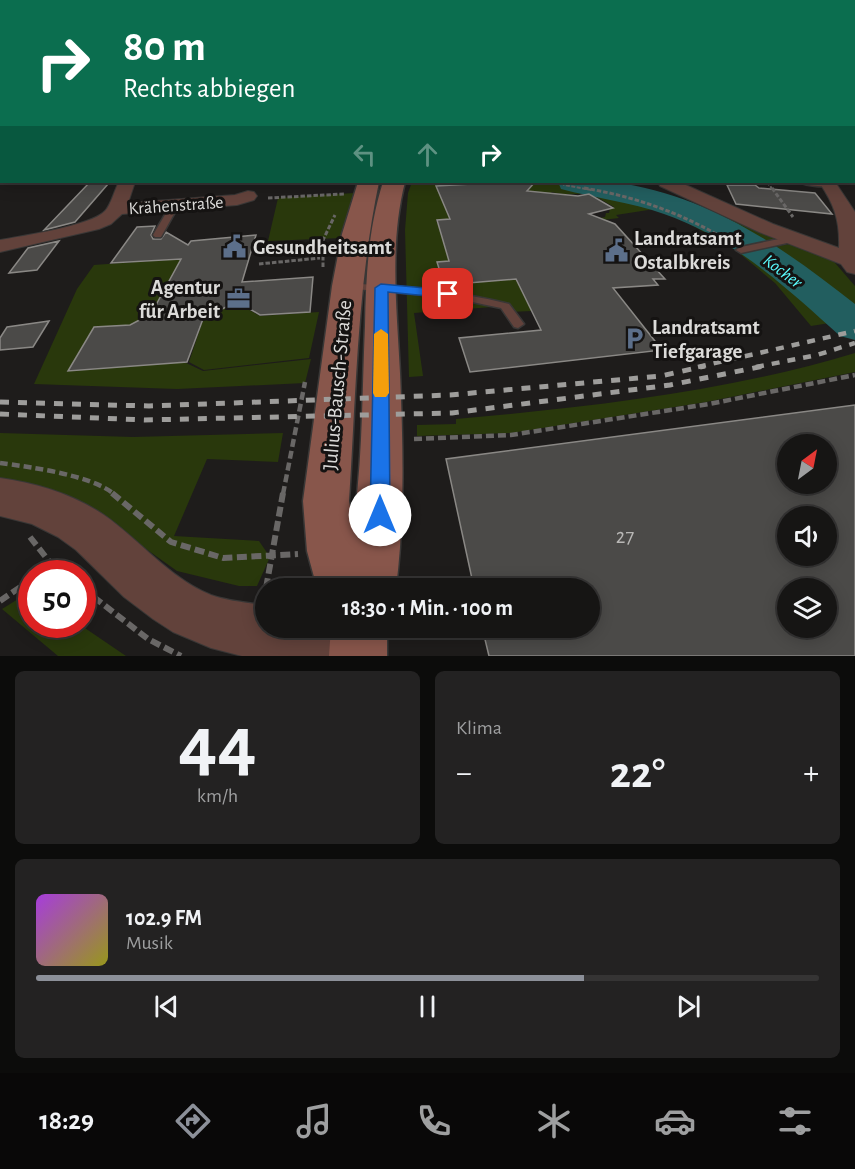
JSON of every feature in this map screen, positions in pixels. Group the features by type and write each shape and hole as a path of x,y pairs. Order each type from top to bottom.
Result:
{"main road":[{"name":"Julius-Bausch-Straße","path":"343,578 332,551 326,501 364,287 384,237 390,192 394,183"},
{"name":"Julius-Bausch-Straße","path":"366,187 364,287 380,515 368,578"}],"street":[{"name":"Krähenstraße","path":"0,246 91,225 106,219 115,209 127,183"},
{"path":"668,183 852,263 847,209 828,183"},
{"name":"Krähenstraße","path":"115,209 243,198"},
{"path":"13,514 20,499 54,510 86,529 136,574 192,613 220,623 255,631"}],"lane":[{"path":"159,235 175,205"},
{"path":"741,250 793,239"},
{"path":"364,287 448,294 505,306 518,324"}],"path":[{"path":"563,183 623,195 669,209 703,225 741,250"},
{"path":"768,183 787,211 823,249"},
{"name":"Krähenstraße","path":"243,198 366,187"},
{"path":"259,264 320,258"},
{"path":"267,578 307,375"},
{"path":"412,439 511,435 709,404 855,375"},
{"path":"0,463 32,467 104,486 171,542 223,558 270,557"},
{"path":"13,514 48,560"},
{"path":"0,601 18,589"},
{"path":"96,599 148,639 181,656"}],"green space":[{"path":"412,183 509,183 437,186 497,215 436,220 443,237 519,256 437,263 444,285 522,278 532,311 509,312 505,306 414,313 423,376 409,377 405,230 408,193"},
{"path":"522,183 603,183 654,196 698,212 719,207 787,237 763,244 731,247 661,208 616,215 619,218 602,220 600,218 605,217 606,213 614,207 594,196 552,192 544,199 536,197"},
{"path":"354,193 342,238 268,241 278,198"},
{"path":"801,242 823,249 855,286 855,319 811,326 775,283 739,253"},
{"path":"178,259 194,268 186,285 166,286 163,292 168,292 161,309 130,325 94,327 69,371 184,362 203,371 311,359 305,383 177,389 34,384 77,289 94,265"},
{"path":"242,306 260,316 319,312 309,358 204,370 189,362 203,320 226,307"},
{"path":"855,353 855,372 706,402 511,433 417,436 417,425 456,424 456,419 607,403 707,388 806,367"},
{"path":"0,433 133,437 283,433 278,462 207,459 174,536 259,541 270,557 261,578 255,578 255,586 239,586 177,571 90,509 60,493 0,478"},
{"path":"18,599 18,622 2,609"},
{"path":"96,636 126,656 58,656 37,638 96,638"}],"building":[{"path":"89,183 108,184 75,222 44,230"},
{"path":"534,183 527,191 578,196 589,194 613,208 589,214 615,224 665,279 653,279 658,285 613,288 662,350 470,372 459,338 541,330 516,279 444,285 437,262 449,261 437,220 450,219 436,186"},
{"path":"727,185 755,185 759,188 815,193 832,214 736,204"},
{"name":"Agentur für Arbeit","path":"155,226 151,235 153,239 161,239 166,232 188,245 191,241 256,235 242,282 313,277 310,312 260,315 243,305 226,307 203,319 187,362 68,371 94,327 130,325 151,314 181,259 111,263 137,227"},
{"path":"59,241 37,270 9,273 28,248"},
{"path":"49,321 33,347 0,350 0,338 7,327"},
{"path":"855,405 855,656 489,656 485,638 600,638 600,578 472,578 446,459"}],"waterway":[{"name":"Kocher","path":"571,183 653,200 713,222 748,241 795,276 855,326"}],"railway":[{"path":"698,367 855,331"},
{"path":"756,367 817,355 855,343"},
{"path":"0,402 149,406 450,395 661,376 705,366"},
{"path":"0,414 144,420 452,413 670,385 764,366"}],"slow traffic":[{"path":"381,334 381,393"}],"place":[{"name":"Gesundheitsamt","path":"235,247"},
{"name":"Landratsamt Ostalbkreis","path":"616,250"},
{"name":"Agentur für Arbeit","path":"238,299"},
{"name":"Landratsamt Tiefgarage","path":"634,339"}],"route":[{"path":"380,515 381,288 448,294"}]}
